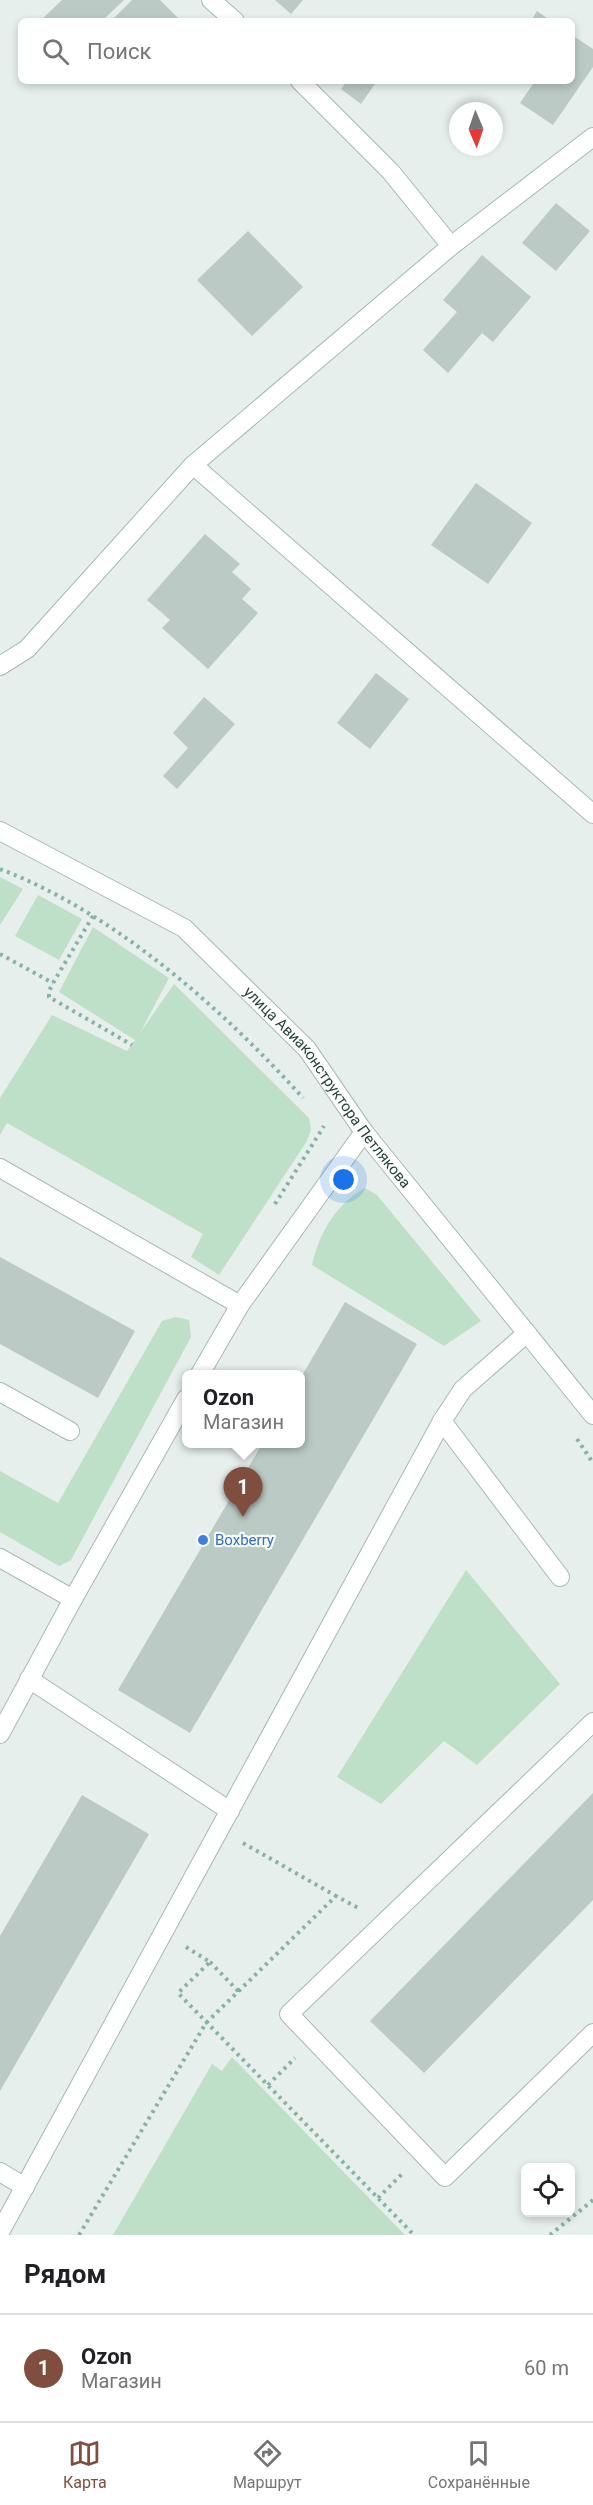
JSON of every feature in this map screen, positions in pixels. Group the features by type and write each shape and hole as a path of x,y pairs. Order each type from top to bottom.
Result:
{"street":[{"path":"211,0 232,18"},
{"path":"303,84 391,172 451,246"},
{"path":"0,666 27,649 193,465 451,246 593,138"},
{"path":"193,465 593,814"},
{"name":"улица Авиаконструктора Петлякова","path":"0,831 183,928 307,1049 364,1132 593,1415"},
{"path":"202,1370 240,1305 364,1132"},
{"path":"0,1168 240,1305"},
{"path":"0,2232 442,1422 463,1389 526,1333"},
{"path":"0,1392 70,1431"},
{"path":"0,1734 72,1599 182,1406"},
{"path":"442,1422 560,1577"},
{"path":"0,1558 72,1599"},
{"path":"29,1679 230,1811"},
{"path":"593,1722 289,2014 445,2177 593,2033"},
{"path":"0,2172 25,2187"}],"path":[{"path":"93,916 53,982 49,998 132,1045"},
{"path":"0,954 53,982"},
{"path":"219,1830 384,1923"},
{"path":"79,2235 206,2023 336,1896"},
{"path":"163,1932 210,1962 239,1992"},
{"path":"210,1962 178,1993 414,2235"},
{"path":"268,2085 314,2040"},
{"path":"378,2198 423,2154"},
{"path":"550,2235 593,2200"}],"green space":[{"path":"0,877 23,889 0,925"},
{"path":"38,895 82,919 59,960 15,936"},
{"path":"93,927 169,978 140,1033 174,984 309,1118 311,1130 307,1141 219,1275 191,1257 203,1234 7,1123 0,1135 0,1098 52,1015 127,1051 135,1040 59,992"},
{"path":"365,1188 377,1195 481,1321 444,1346 312,1265 319,1242 330,1220 345,1202"},
{"path":"176,1317 189,1320 191,1337 71,1560 59,1566 0,1532 0,1471 58,1503 162,1321"},
{"path":"466,1570 560,1684 477,1765 444,1741 381,1804 337,1777"},
{"path":"232,2057 405,2235 113,2235 212,2064 222,2071"}],"building":[{"path":"62,0 124,0 105,18 43,18"},
{"path":"132,0 160,0 178,18 114,18"},
{"path":"275,0 303,0 291,14"},
{"path":"537,11 547,18 533,18"},
{"path":"575,37 593,49 593,67 553,125 520,103 533,84 575,84"},
{"path":"345,84 375,84 361,104 341,89"},
{"path":"556,203 590,231 556,271 522,243"},
{"path":"248,231 303,287 252,336 197,280"},
{"path":"482,255 531,297 493,342 482,333 448,373 423,350 457,312 443,300"},
{"path":"476,483 532,523 488,584 431,545"},
{"path":"205,534 240,564 232,572 251,589 242,599 258,613 208,669 162,628 170,620 147,600"},
{"path":"376,673 409,699 370,749 337,723"},
{"path":"204,697 235,724 177,789 163,776 188,748 173,733"},
{"path":"0,1257 135,1331 98,1398 0,1344"},
{"path":"345,1302 417,1344 190,1733 118,1690 260,1448 305,1448 305,1370"},
{"path":"593,1793 593,1900 424,2073 370,2021"},
{"path":"82,1795 149,1834 0,2091 0,1936"}],"place":[{"name":"Ozon","path":"243,1517"},
{"name":"Boxberry","path":"203,1540"}]}
